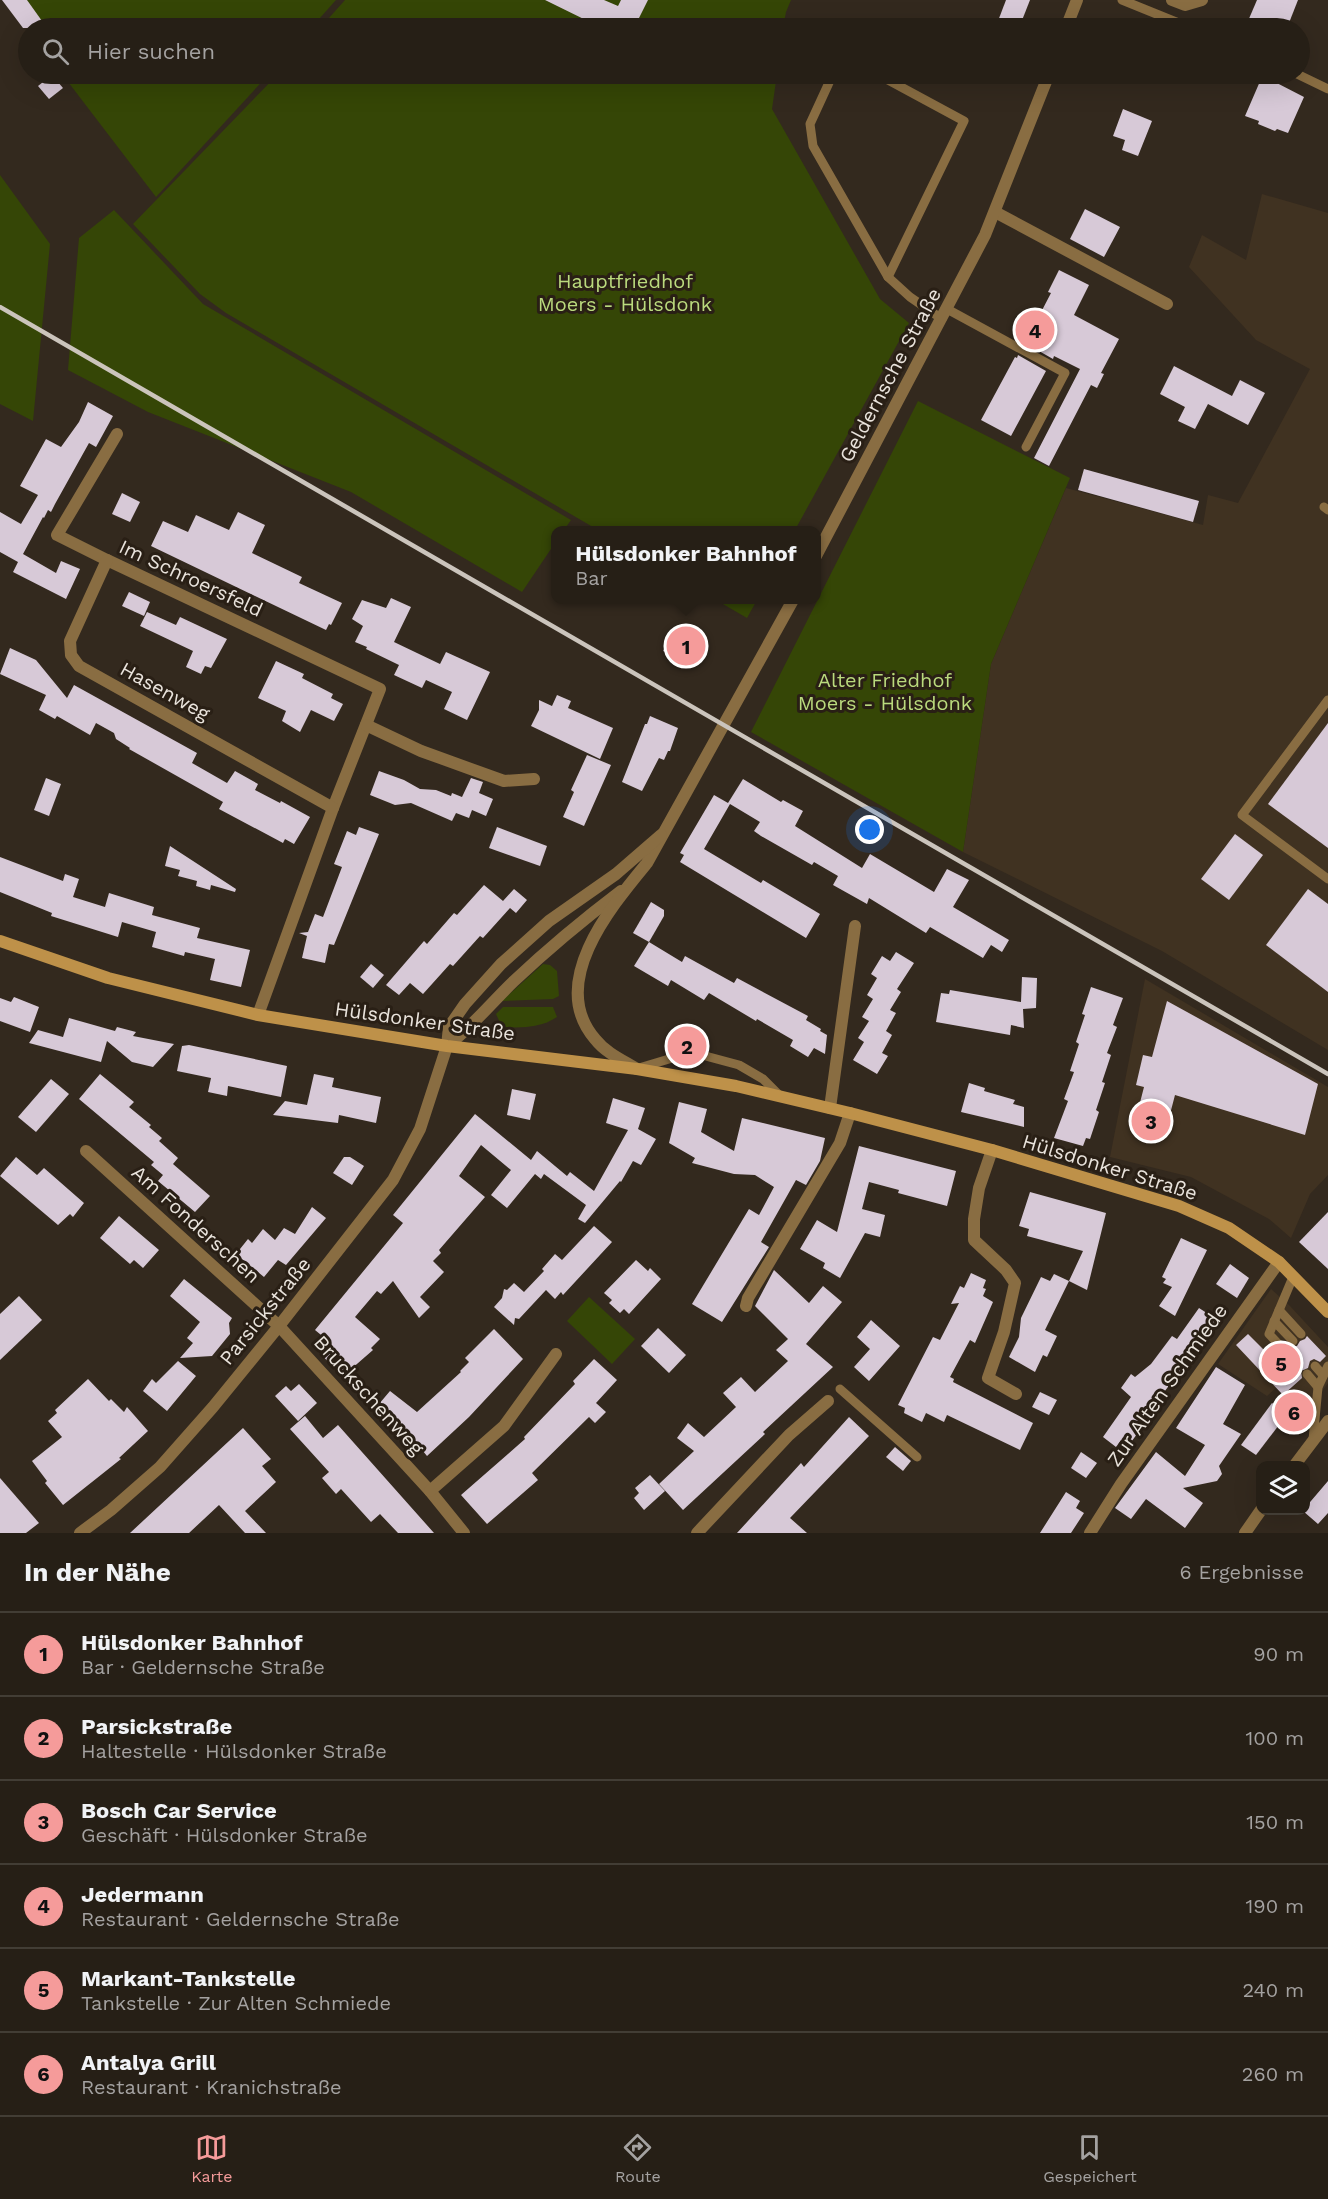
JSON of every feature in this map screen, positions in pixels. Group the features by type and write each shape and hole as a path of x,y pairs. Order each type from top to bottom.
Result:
{"street":[{"path":"1070,18 1077,0"},
{"path":"1172,0 1185,5 1202,0"},
{"name":"Geldernsche Straße","path":"821,546 945,314 995,212 1045,84"},
{"path":"995,212 1167,304"},
{"name":"Im Schroersfeld","path":"117,434 57,535 380,689 333,807 258,1015"},
{"name":"Hasenweg","path":"107,560 70,641 71,655 79,666 333,807"},
{"path":"637,1069 610,1054 595,1040 582,1020 577,997 579,975 593,940 629,885 647,863 791,604"},
{"path":"366,725 421,751 504,781 534,779"},
{"path":"447,1046 448,1027 501,964 549,921 616,874 661,835"},
{"path":"447,1046 467,1030 514,981 555,944 629,885"},
{"path":"830,1108 855,927"},
{"name":"Hülsdonker Straße","path":"0,941 108,978 258,1015 447,1046 637,1069 736,1086 992,1150 1179,1206 1229,1228 1279,1262 1328,1312"},
{"name":"Parsickstraße","path":"80,1533 160,1467 213,1407 279,1326 393,1180 420,1129 447,1046"},
{"path":"746,1306 748,1298 840,1143 850,1113"},
{"name":"Hülsdonker Straße","path":"992,1150 980,1188 974,1219 974,1239 1006,1270 1015,1283 1004,1332 988,1378 1016,1394"},
{"name":"Am Fonderschen","path":"86,1151 279,1326"},
{"name":"Zur Alten Schmiede","path":"1090,1533 1121,1484 1279,1262"},
{"name":"Bruckschenweg","path":"279,1326 430,1491 464,1533"},
{"path":"430,1491 504,1426 556,1354"},
{"path":"698,1533 789,1435 828,1401"},
{"path":"1298,1461 1328,1421"},
{"path":"1245,1533 1258,1515"}],"lane":[{"path":"1122,0 1166,18"},
{"path":"1310,80 1328,88"},
{"path":"828,84 810,124 813,146 888,277 910,297 1065,374 1026,447"},
{"path":"888,277 964,121 896,84"},
{"path":"1328,700 1242,815 1328,879"},
{"path":"637,1069 679,1056 698,1054 739,1065 763,1079 779,1095"},
{"path":"1284,1350 1269,1334 1293,1277"},
{"path":"1279,1310 1301,1334"},
{"path":"1274,1321 1293,1341"},
{"path":"1313,1440 1318,1387 1326,1363"},
{"path":"1316,1366 1323,1376"},
{"path":"1307,1374 1318,1387"},
{"path":"840,1389 917,1457"}],"shaded area":[{"path":"1262,194 1328,213 1328,1050 1162,951 963,852 991,664 1066,488 1203,525 1208,495 1238,503 1310,369 1256,340 1189,267 1202,235 1246,260"},
{"path":"1145,979 1328,1087 1328,1175 1310,1194 1291,1238 1269,1219 1191,1177 1110,1157"},
{"path":"1271,1289 1328,1347 1328,1383 1306,1413 1279,1385 1267,1396 1218,1364"}],"green space":[{"path":"7,0 336,0 320,18 20,18"},
{"path":"345,0 791,0 785,18 329,18"},
{"path":"70,84 260,84 156,197"},
{"name":"Hauptfriedhof Moers - Hülsdonk","path":"268,84 776,84 772,109 880,299 909,323 797,526 591,526 226,313 200,294 133,224"},
{"path":"0,175 50,244 33,421 0,404"},
{"path":"114,210 203,304 571,520 567,526 551,526 551,549 522,592 351,492 148,412 68,370 79,238"},
{"name":"Alter Friedhof Moers - Hülsdonk","path":"918,401 1070,478 991,664 963,852 751,732 816,604 821,604 821,593"},
{"path":"723,604 755,604 747,618"},
{"path":"543,964 550,965 557,971 559,996 553,999 502,1001"},
{"path":"503,1007 553,1007 557,1017 538,1025 502,1027 496,1014"},
{"path":"589,1297 635,1339 612,1364 567,1321"}],"building":[{"path":"2,0 27,0 40,18 18,18 18,21"},
{"path":"545,0 604,0 618,6 621,0 648,0 639,18 582,18"},
{"path":"1006,0 1030,0 1023,18 999,18"},
{"path":"1257,0 1298,0 1291,18 1249,18"},
{"path":"60,84 63,88 49,99 38,86"},
{"path":"1259,84 1279,84 1304,97 1288,133 1277,129 1275,131 1245,116"},
{"path":"1123,109 1152,121 1138,156 1122,150 1125,140 1113,136"},
{"path":"1085,209 1120,227 1104,257 1070,239"},
{"path":"1059,270 1089,285 1074,315 1119,339 1101,373 1104,374 1097,388 1091,385 1049,466 1034,458 1080,369 1054,356 1053,359 1025,343 1051,293 1048,292"},
{"path":"1018,355 1046,371 1011,436 981,420"},
{"path":"1174,366 1232,396 1240,380 1265,393 1248,425 1208,404 1195,429 1178,421 1185,407 1160,394"},
{"path":"88,402 113,416 96,447 89,443 51,512 48,510 43,517 23,554 56,573 61,561 80,569 66,599 13,572 18,562 0,552 0,512 21,524 38,495 20,486 46,439 61,447 79,422"},
{"path":"1084,469 1199,501 1193,522 1078,490"},
{"path":"122,493 140,502 130,522 112,514"},
{"path":"238,512 265,525 252,553 302,577 299,583 342,603 326,630 151,546 163,521 188,532 196,515 229,530"},
{"path":"129,592 150,602 144,616 122,606"},
{"path":"391,598 411,607 394,642 440,664 446,652 490,672 467,720 444,709 452,692 426,680 422,688 394,675 399,665 355,642 363,626 352,619 362,600 386,608"},
{"path":"147,612 176,625 180,617 227,639 211,668 205,666 201,674 186,667 193,651 140,626"},
{"path":"673,634 694,645 685,660 663,651"},
{"path":"10,648 36,660 67,698 74,685 197,753 192,763 227,783 235,771 258,784 255,790 310,817 294,844 285,839 283,843 219,809 223,802 129,749 116,739 114,733 96,723 90,735 57,716 55,719 39,710 46,695 0,674"},
{"path":"276,661 304,674 302,678 333,694 331,698 343,704 334,721 311,710 300,732 282,721 286,711 258,698"},
{"path":"557,695 571,701 568,708 613,728 600,759 531,726 539,710 539,700 552,706"},
{"path":"650,716 678,728 670,751 664,760 659,758 642,791 622,782"},
{"path":"1328,723 1328,848 1268,804"},
{"path":"587,755 611,765 584,826 563,817 574,792 571,790"},
{"path":"379,771 404,780 420,789 436,790 451,796 452,793 462,797 471,778 483,782 479,793 493,799 486,816 472,810 469,818 456,813 452,821 411,803 395,805 370,795"},
{"path":"46,778 61,784 49,816 34,810"},
{"path":"743,779 781,802 783,800 803,811 795,826 862,868 870,854 934,892 947,869 969,880 953,907 1009,940 1002,952 991,945 983,958 930,927 926,933 869,898 867,904 833,885 838,876 814,862 812,865 754,831 760,822 730,804 704,849 820,914 806,938 680,862 684,855 680,853 714,795 728,803"},
{"path":"359,827 379,834 334,945 329,944 325,963 302,958 307,936 299,933 308,932 315,914 323,917 342,867 334,864 347,831 356,835"},
{"path":"497,827 547,846 540,866 489,848"},
{"path":"1235,834 1263,855 1229,900 1201,879"},
{"path":"170,846 236,889 235,892 211,885 210,890 196,886 197,881 178,876 180,870 165,866"},
{"path":"0,857 63,881 65,874 79,879 73,897 105,907 109,893 154,907 152,915 200,928 197,938 250,950 241,987 210,980 215,959 185,952 184,956 152,947 156,932 122,922 118,937 51,916 52,913 0,892"},
{"path":"484,885 503,901 514,889 527,900 516,913 510,908 453,966 450,964 423,994 410,983 399,995 386,985 424,941 427,944 454,913 457,915"},
{"path":"1308,889 1328,904 1328,992 1266,945"},
{"path":"651,902 664,910 664,916 649,942 633,933"},
{"path":"649,942 682,962 685,956 734,983 737,978 808,1016 806,1020 827,1035 825,1054 814,1048 808,1057 790,1046 793,1040 709,993 704,1000 671,980 668,986 634,966"},
{"path":"896,952 914,963 897,989 901,992 890,1010 896,1013 886,1031 892,1035 882,1053 888,1056 877,1074 853,1060 864,1042 858,1038 869,1021 862,1017 873,999 867,995 877,978 871,974 882,956 890,961"},
{"path":"371,964 384,975 373,988 360,977"},
{"path":"1022,977 1037,978 1036,1008 1023,1009 1024,1028 1011,1025 1010,1035 936,1022 941,993 949,994 950,990 1021,1002"},
{"path":"1091,987 1123,998 1113,1025 1117,1027 1107,1053 1111,1055 1096,1110 1099,1112 1090,1139 1086,1138 1083,1146 1054,1138 1068,1101 1064,1099 1074,1072 1070,1071 1079,1044 1076,1042 1085,1015 1082,1014"},
{"path":"14,997 39,1007 30,1032 0,1021 0,998 11,1002"},
{"path":"1167,1001 1318,1084 1305,1135 1175,1095 1169,1118 1159,1124 1154,1131 1134,1126 1144,1087 1136,1085 1143,1055 1152,1057"},
{"path":"69,1018 115,1031 117,1027 136,1032 133,1036 174,1044 153,1067 132,1062 107,1041 101,1062 29,1043 38,1030 63,1037"},
{"path":"189,1045 287,1066 281,1097 228,1086 227,1096 208,1092 211,1078 177,1071 182,1046"},
{"path":"100,1074 134,1102 129,1107 151,1125 149,1127 162,1138 159,1141 178,1158 173,1164 210,1196 195,1212 158,1181 163,1175 151,1165 154,1162 79,1099"},
{"path":"314,1074 334,1078 332,1087 381,1097 376,1123 339,1115 338,1123 273,1115 285,1101 307,1105"},
{"path":"51,1079 69,1094 36,1132 18,1117"},
{"path":"969,1083 985,1088 984,1091 1015,1100 1013,1104 1024,1107 1024,1127 961,1112"},
{"path":"512,1089 536,1094 530,1120 507,1115"},
{"path":"613,1098 645,1108 638,1129 656,1139 641,1165 633,1161 621,1182 585,1223 578,1219 586,1205 544,1174 541,1179 535,1174 507,1208 491,1195 511,1170 481,1145 459,1176 485,1197 439,1250 441,1253 433,1261 444,1272 420,1297 430,1307 419,1318 393,1281 381,1294 377,1291 355,1317 380,1339 371,1348 373,1350 342,1377 321,1354 332,1344 315,1330 403,1223 393,1215 475,1114 531,1160 537,1151 567,1176 570,1172 594,1191 628,1130 606,1123"},
{"path":"679,1102 707,1109 701,1132 734,1151 742,1118 825,1138 820,1161 806,1185 796,1180 761,1242 769,1247 722,1322 692,1304 749,1209 759,1215 774,1187 755,1175 734,1174 692,1163 695,1158 669,1143"},
{"path":"859,1146 956,1171 947,1206 898,1193 899,1190 869,1182 862,1209 885,1215 880,1237 865,1233 840,1278 823,1268 825,1263 800,1249 817,1220 837,1232"},
{"path":"16,1157 37,1175 44,1168 84,1203 73,1217 70,1214 58,1225 0,1176"},
{"path":"344,1157 350,1157 364,1166 352,1185 333,1173"},
{"path":"1030,1192 1106,1213 1087,1290 1069,1281 1083,1251 1027,1236 1029,1229 1019,1226"},
{"path":"312,1207 326,1218 286,1265 278,1260 264,1277 236,1254 248,1239 252,1243 263,1229 275,1240 284,1228 295,1234"},
{"path":"1328,1212 1328,1269 1299,1242"},
{"path":"119,1216 159,1250 143,1268 134,1260 130,1264 100,1238"},
{"path":"594,1226 612,1242 563,1295 561,1292 555,1299 546,1290 519,1319 515,1318 514,1325 494,1307 502,1298 504,1289 507,1290 514,1283 524,1292 544,1271 542,1269 555,1254 562,1260"},
{"path":"1181,1238 1207,1250 1175,1316 1159,1306 1172,1287 1163,1283 1166,1279 1162,1277"},
{"path":"636,1260 648,1271 650,1268 661,1279 629,1314 624,1309 620,1313 609,1303 612,1300 604,1293"},
{"path":"1230,1264 1249,1278 1237,1298 1216,1284"},
{"path":"774,1270 809,1303 823,1286 842,1302 806,1344 833,1367 683,1510 659,1484 694,1451 677,1438 688,1423 704,1437 736,1407 723,1393 741,1377 755,1392 788,1361 776,1350 788,1339 755,1306"},
{"path":"971,1273 986,1280 983,1296 993,1302 975,1343 970,1340 950,1377 954,1379 953,1382 1033,1423 1020,1450 947,1415 944,1422 926,1413 922,1422 904,1413 905,1408 898,1405 933,1337 940,1340 959,1303 951,1304 960,1286 964,1288"},
{"path":"1054,1274 1069,1281 1045,1330 1057,1336 1047,1357 1043,1355 1035,1372 1009,1357 1019,1337 1021,1318 1041,1277 1050,1281"},
{"path":"184,1279 232,1318 229,1323 230,1334 212,1356 180,1358 193,1343 187,1338 200,1322 170,1296"},
{"path":"19,1296 42,1320 0,1360 0,1314"},
{"path":"1199,1308 1219,1321 1151,1410 1153,1412 1129,1445 1121,1440 1116,1447 1103,1437 1131,1397 1121,1388 1131,1374 1135,1377 1151,1364 1172,1336 1177,1339"},
{"path":"871,1320 900,1346 869,1381 854,1367 870,1349 857,1337"},
{"path":"658,1328 686,1355 669,1373 641,1346"},
{"path":"494,1329 523,1359 469,1417 427,1456 395,1417 379,1404 390,1391 417,1412 461,1372 469,1362 465,1358"},
{"path":"1248,1334 1264,1350 1270,1345 1283,1357 1289,1354 1290,1347 1297,1346 1307,1336 1326,1356 1320,1362 1314,1359 1310,1361 1308,1368 1301,1371 1302,1378 1283,1395 1236,1345"},
{"path":"594,1359 617,1380 596,1403 606,1412 595,1423 589,1417 532,1473 538,1480 487,1524 461,1495 525,1439 524,1437 575,1384 573,1381"},
{"path":"178,1361 196,1376 167,1411 143,1391 152,1379 156,1383"},
{"path":"1216,1367 1245,1385 1223,1424 1241,1434 1219,1466 1222,1474 1217,1481 1183,1488 1203,1503 1185,1528 1146,1499 1131,1519 1115,1508 1156,1452 1185,1476 1205,1445 1176,1428"},
{"path":"88,1379 109,1401 111,1399 124,1412 127,1407 148,1431 119,1458 121,1459 63,1505 45,1483 47,1481 32,1461 62,1437 48,1421 57,1413 55,1410"},
{"path":"299,1384 317,1403 298,1421 275,1396 286,1386 291,1391"},
{"path":"1040,1392 1057,1400 1049,1415 1032,1407"},
{"path":"1272,1403 1288,1413 1256,1455 1241,1445"},
{"path":"305,1416 323,1438 338,1425 434,1533 398,1533 380,1514 371,1522 341,1489 336,1494 322,1478 329,1472 290,1429"},
{"path":"849,1417 869,1436 790,1518 807,1533 737,1533 801,1463 804,1467"},
{"path":"243,1428 271,1459 262,1466 276,1482 245,1511 266,1533 245,1533 219,1505 189,1533 130,1533"},
{"path":"895,1447 911,1461 903,1471 886,1457"},
{"path":"1081,1452 1097,1463 1086,1478 1071,1468"},
{"path":"650,1475 665,1491 644,1510 634,1498 639,1493 635,1488"},
{"path":"0,1478 39,1523 26,1533 0,1533"},
{"path":"1328,1481 1328,1513 1318,1524 1308,1515 1310,1515 1310,1502"},
{"path":"1066,1492 1080,1501 1076,1508 1084,1513 1071,1533 1040,1533"}],"railway":[{"path":"0,307 1328,1074"}],"place":[{"name":"Jedermann","path":"1035,330"},
{"name":"Hülsdonker Bahnhof","path":"686,646"},
{"name":"Parsickstraße","path":"687,1046"},
{"name":"Bosch Car Service","path":"1151,1121"},
{"name":"Markant-Tankstelle","path":"1281,1363"},
{"name":"Antalya Grill","path":"1294,1412"}]}
